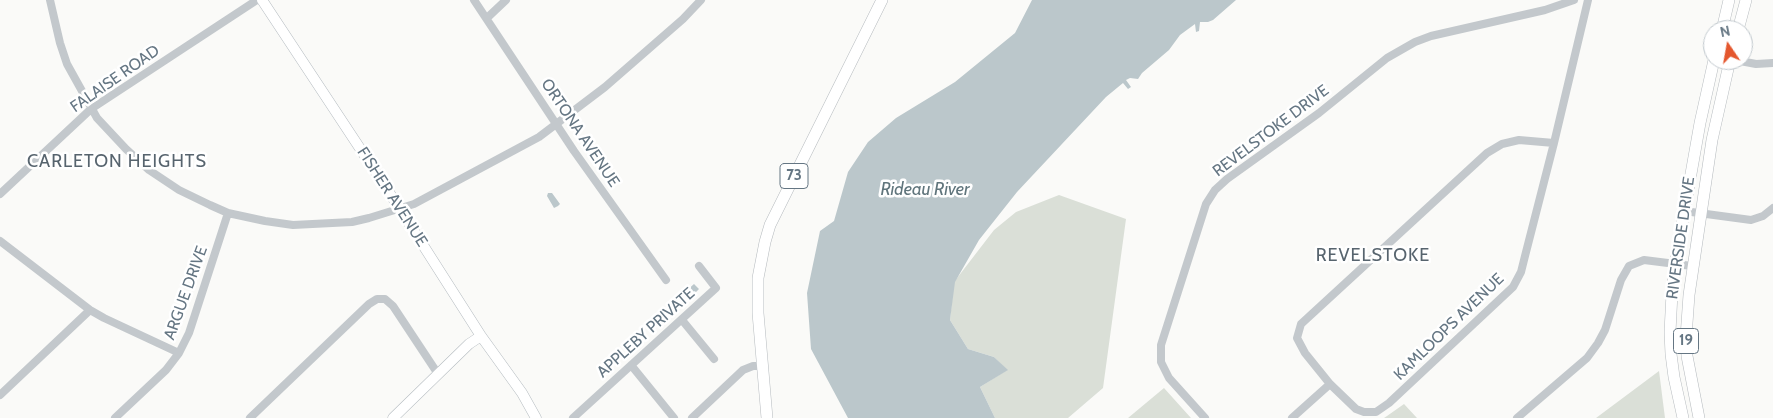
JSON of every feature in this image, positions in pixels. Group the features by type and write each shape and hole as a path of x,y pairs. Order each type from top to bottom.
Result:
{"main road":[{"name":"FISHER AVENUE","path":"262,0 481,336 522,393 544,418"},
{"name":"73","path":"767,418 758,312 758,278 765,242 770,225 882,0"},
{"path":"1724,20 1729,0"},
{"path":"1741,20 1746,0"},
{"name":"RIVERSIDE DRIVE","path":"1682,418 1674,377 1670,332 1675,264 1700,123 1712,70"},
{"name":"RIVERSIDE DRIVE","path":"1699,418 1689,373 1686,346 1692,266 1712,140 1728,70"},
{"path":"393,418 469,344 481,336"},
{"name":"FISHER AVENUE","path":"522,393 536,418"}],"street":[{"path":"50,0 60,43 68,64 92,109 108,131 150,170 179,190 210,206 264,221 293,225 352,222 415,204 539,137 605,87 683,19 701,0"},
{"name":"FALAISE ROAD","path":"0,194 92,109 257,0"},
{"name":"ORTONA AVENUE","path":"474,0 574,151 666,280"},
{"path":"487,18 506,0"},
{"name":"REVELSTOKE DRIVE","path":"1205,418 1169,378 1161,362 1161,345 1206,204 1215,190 1227,179 1327,107 1387,58 1415,42 1431,36 1545,10 1574,0"},
{"name":"KAMLOOPS AVENUE","path":"1330,384 1356,409 1364,412 1376,412 1389,403 1513,287 1521,272 1588,0"},
{"path":"1753,63 1773,63"},
{"path":"1292,418 1330,384 1305,353 1297,338 1300,324 1487,153 1502,144 1519,140 1554,143"},
{"path":"1684,211 1752,220 1773,208"},
{"name":"ARGUE DRIVE","path":"115,418 166,370 179,353 189,333 228,212"},
{"path":"0,241 90,310 179,353"},
{"path":"1517,418 1587,358 1605,330 1621,280 1629,266 1644,260 1692,266"},
{"name":"APPLEBY PRIVATE","path":"573,418 716,288 699,266"},
{"path":"250,418 369,304 377,299 385,299 393,306 438,374"},
{"path":"0,395 90,310"},
{"path":"682,320 714,359"},
{"path":"631,365 674,418"},
{"path":"692,418 743,370 753,366 762,366"}],"shaded area":[{"path":"1059,195 1126,219 1103,388 1068,418 995,418 980,387 1007,370 994,357 968,349 950,320 954,282 994,230 1016,212"},
{"path":"1659,371 1665,418 1596,418"},
{"path":"1164,388 1191,418 1128,418"},
{"path":"1404,404 1417,418 1384,418 1387,416"}],"water":[{"name":"Rideau River","path":"1032,0 1236,0 1213,20 1200,22 1199,31 1196,32 1195,24 1180,35 1169,50 1142,73 1138,79 1130,78 1126,80 1131,87 1128,89 1123,83 1106,97 1017,192 979,240 955,282 950,320 968,349 994,357 1008,370 980,387 995,418 848,418 811,349 807,293 820,231 834,221 848,172 868,142 896,118 955,82 1015,33"},
{"path":"548,193 552,193 560,204 558,206 554,208 547,196"},
{"path":"694,284 699,289 690,298 684,293"}],"district":[{"name":"CARLETON HEIGHTS","path":"117,162"},
{"name":"REVELSTOKE","path":"1373,256"}]}
